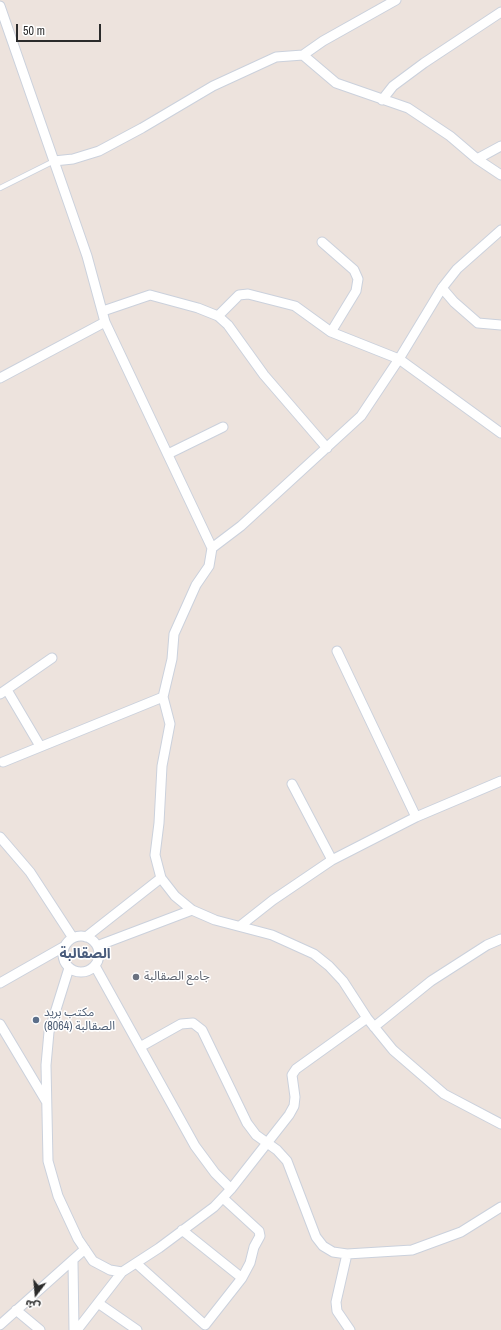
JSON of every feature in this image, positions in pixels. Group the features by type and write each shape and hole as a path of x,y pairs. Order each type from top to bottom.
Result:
{"street":[{"path":"378,0 384,8"},
{"path":"54,161 73,159 99,151 142,128 213,86 276,57 303,55 322,41 396,0"},
{"path":"0,6 87,256 105,322 212,548 209,566 196,585 174,634 172,659 163,697 170,724 162,766 159,823 155,855 161,878 175,896 192,910 215,920 272,935 314,954 329,966 343,981 367,1018 393,1050 444,1094 501,1124"},
{"path":"382,100 393,86 424,63 501,12"},
{"path":"303,55 336,83 408,108 450,136 477,159 501,175"},
{"path":"477,159 501,146"},
{"path":"212,548 241,526 362,416 442,288 457,269 501,230"},
{"path":"322,242 354,270 358,279 356,291 331,332"},
{"path":"442,288 454,302 478,323 501,324"},
{"path":"218,316 239,295 248,294 295,306 331,332 399,359 501,433"},
{"path":"103,311 150,295 198,308 218,316 228,324 264,375 327,448"},
{"path":"0,378 105,322"},
{"path":"168,454 223,427"},
{"path":"337,651 416,817"},
{"path":"40,746 4,692 52,658"},
{"path":"3,762 163,697"},
{"path":"240,926 273,900 332,860 416,817 501,781"},
{"path":"292,784 332,860"},
{"path":"0,837 30,872 73,938"},
{"path":"0,983 65,946 73,938 86,937 161,878"},
{"path":"96,946 192,910"},
{"path":"65,946 63,958 69,968 74,971 85,972 95,966 99,956 96,946 86,937"},
{"path":"374,1027 432,981 487,945 501,940"},
{"path":"95,966 195,1146 216,1173 231,1188"},
{"path":"69,968 49,1032 46,1065 48,1160 53,1179 68,1218 85,1249 93,1261 102,1267 122,1272"},
{"path":"77,1330 122,1272 159,1248 214,1207 223,1198 289,1115 294,1106 295,1097 292,1075 296,1069 367,1018"},
{"path":"140,1047 180,1024 193,1023 202,1030 247,1123 256,1136 277,1150 287,1161 316,1237 322,1246 333,1252 348,1254 412,1250 461,1232 501,1207"},
{"path":"0,1024 47,1102"},
{"path":"136,1263 202,1328 242,1278 250,1263 254,1247 260,1236 259,1231 223,1198"},
{"path":"182,1230 242,1278"},
{"path":"0,1325 73,1262 85,1249"},
{"path":"348,1254 336,1302 337,1311 350,1330"},
{"path":"73,1262 74,1330"},
{"path":"98,1303 137,1330"},
{"path":"16,1310 40,1330"}],"lane":[{"path":"0,188 54,161"}],"place":[{"name":"جامع الصقالبة","path":"136,977"},
{"name":"مكتب بريد الصقالبة (8064)","path":"36,1020"}],"district":[{"name":"الصقالبة","path":"85,954"}]}
